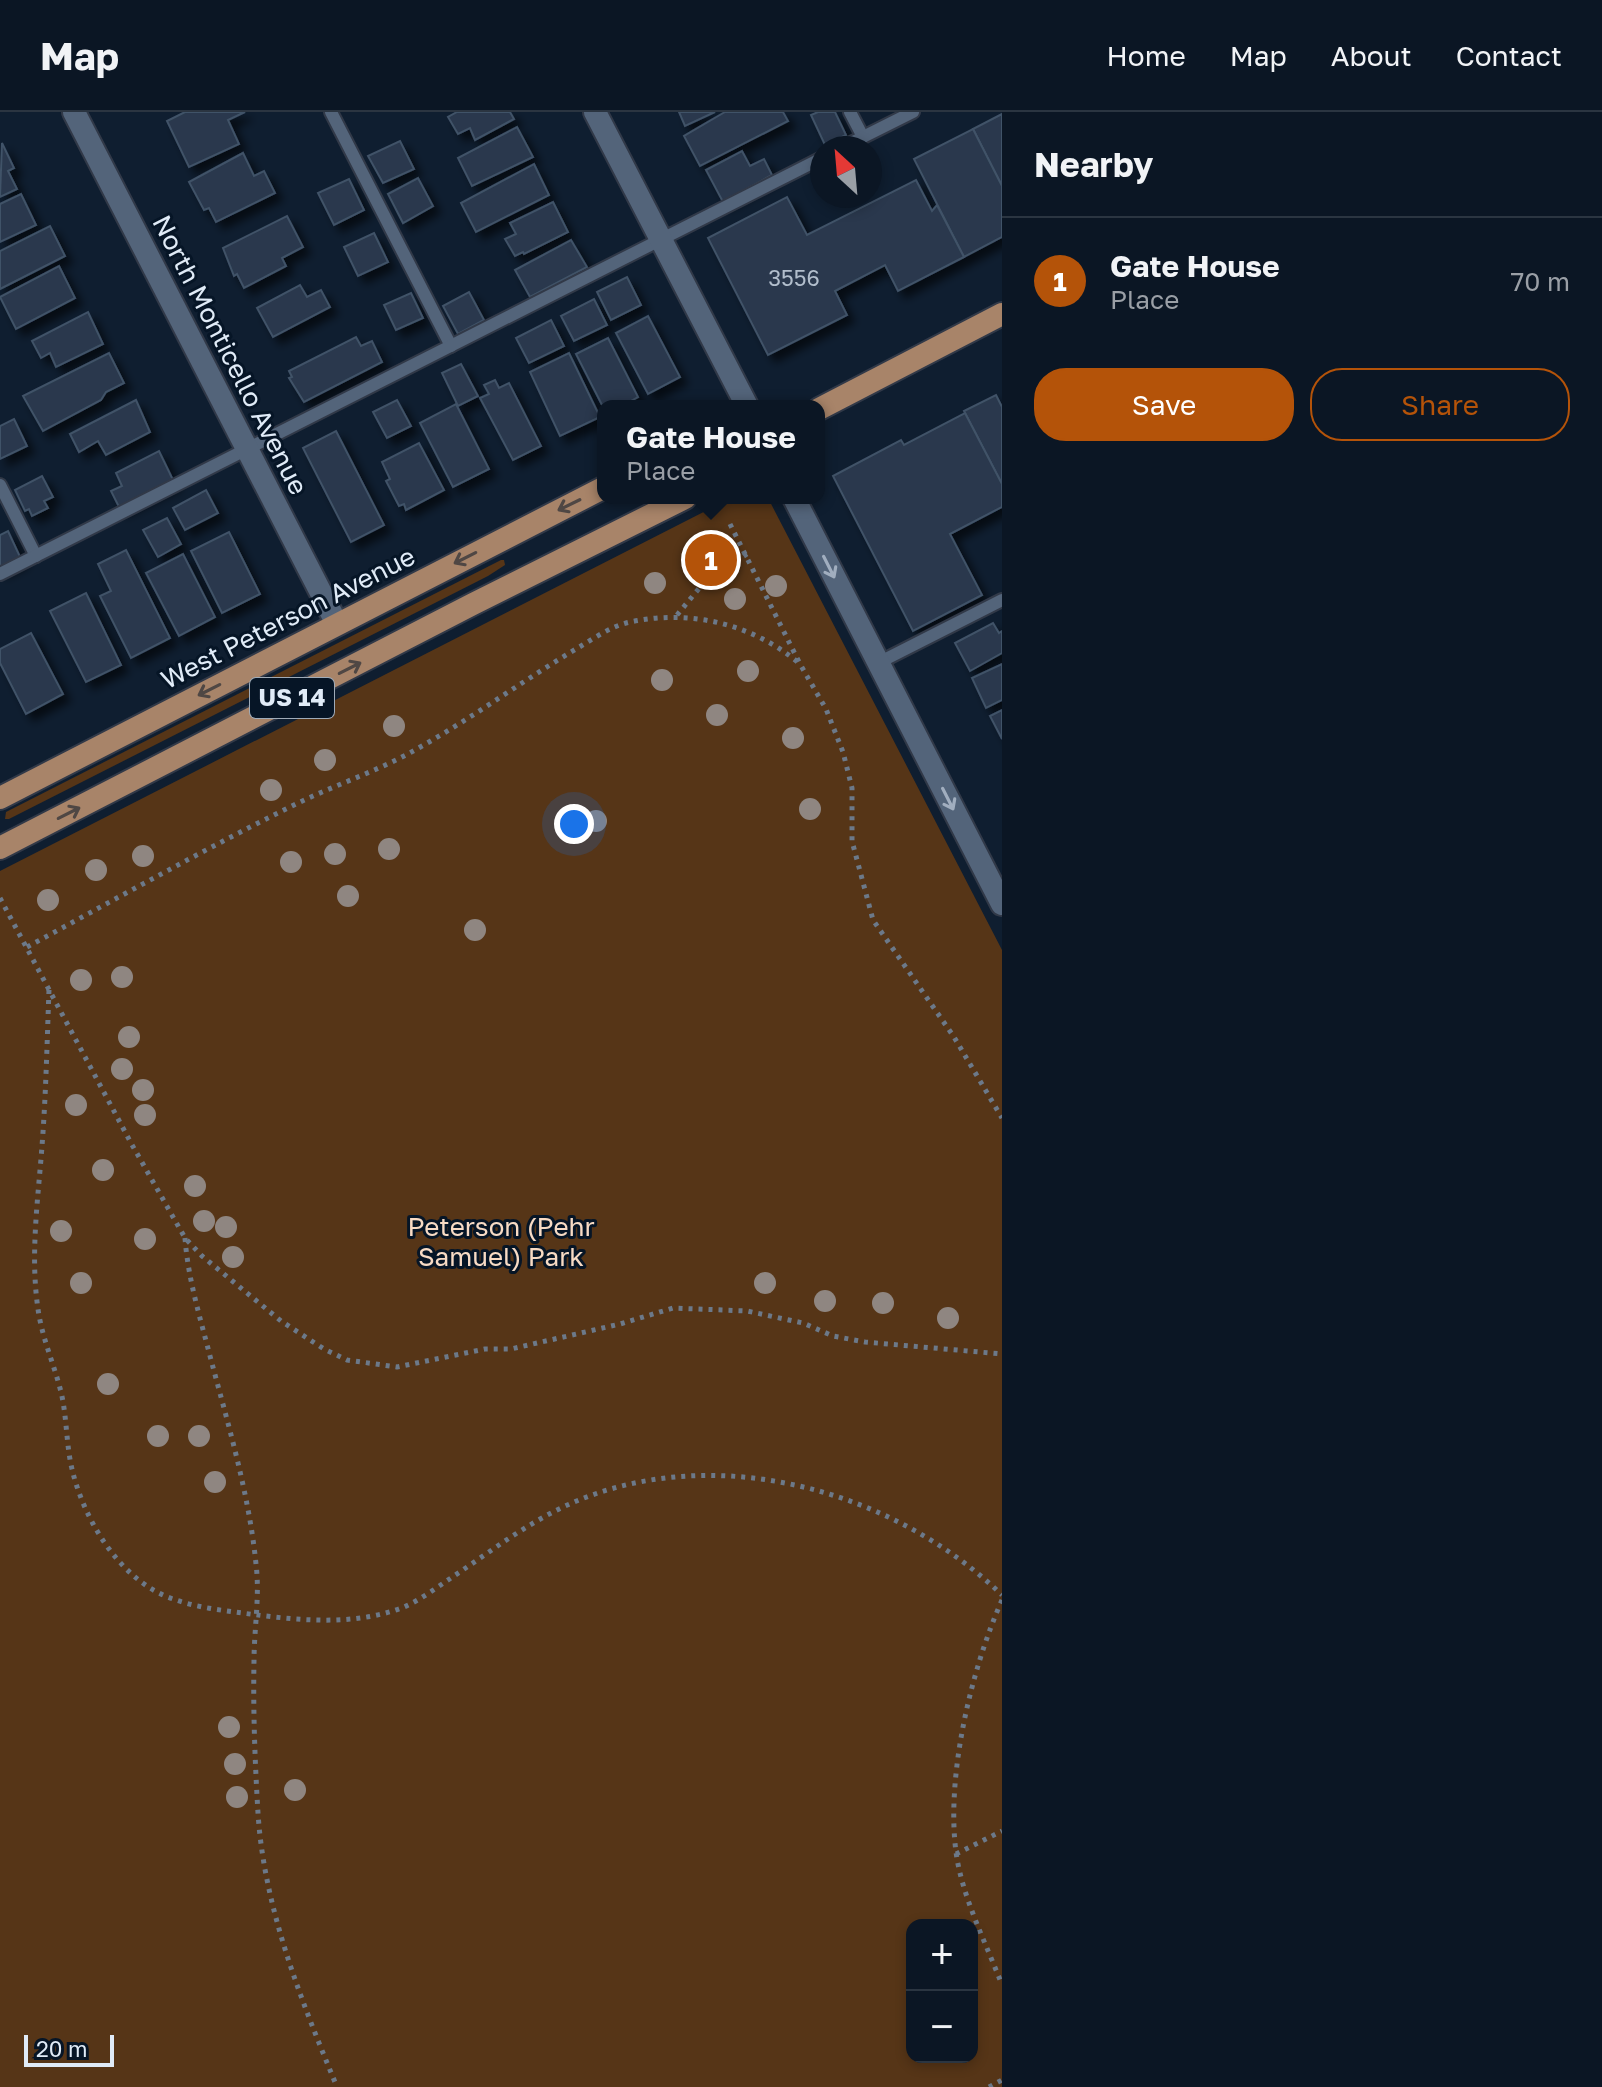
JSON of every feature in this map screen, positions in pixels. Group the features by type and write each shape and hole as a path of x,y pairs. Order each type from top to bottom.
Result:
{"main road":[{"path":"825,406 1002,314"},
{"name":"West Peterson Avenue","path":"0,798 597,491"},
{"name":"US 14","path":"0,848 673,504"}],"street":[{"name":"North Monticello Avenue","path":"74,112 337,624"},
{"path":"595,112 744,400"},
{"path":"797,504 1002,904"}],"lane":[{"path":"331,112 451,346"},
{"path":"850,112 862,136"},
{"path":"865,136 913,112"},
{"path":"0,574 810,164"},
{"path":"0,485 36,556"},
{"path":"878,663 1002,600"}],"path":[{"path":"730,524 826,709 843,752 852,788 852,841 864,896 873,920 954,1037 1002,1118"},
{"path":"676,615 706,580 747,554"},
{"path":"27,947 291,806 383,768 482,711 596,637 626,622 676,615 716,621 759,636 782,648 800,664"},
{"path":"0,898 185,1238 202,1256 281,1321 347,1360 397,1367 485,1349 511,1349 620,1324 673,1308 747,1311 803,1323 833,1336 865,1342 1002,1354"},
{"path":"49,990 47,1079 34,1273 46,1349 61,1390 71,1466 84,1507 120,1562 146,1585 171,1599 256,1615 346,1620 407,1606 543,1517 589,1497 642,1482 697,1475 752,1477 811,1487 866,1506 940,1543 976,1570 1002,1598 976,1671 958,1756 954,1824 956,1854 969,1899 1002,1985"},
{"path":"185,1238 190,1280 245,1501 256,1566 253,1660 256,1769 258,1817 266,1867 278,1921 304,2006 337,2087"},
{"path":"956,1854 1002,1831"},
{"path":"989,2087 1002,2080"}],"green space":[{"name":"Peterson (Pehr Samuel) Park","path":"719,504 771,504 1002,950 1002,2087 0,2087 0,871"},
{"path":"501,560 505,565 488,576 5,819 6,812"}],"building":[{"path":"185,112 245,112 228,120 239,144 189,167 167,121"},
{"path":"457,112 510,112 514,119 475,140 470,128 458,134 448,117"},
{"path":"679,112 715,112 685,126"},
{"path":"725,112 783,112 788,121 700,166 684,136"},
{"path":"835,112 846,135 821,136 811,115"},
{"path":"1002,114 1002,186 973,129"},
{"path":"517,127 533,157 472,186 458,158"},
{"path":"973,129 1002,186 1002,237 964,257 914,159"},
{"path":"400,141 414,169 383,183 368,156"},
{"path":"2,143 14,168 8,171 17,189 0,197"},
{"path":"742,151 750,166 764,159 772,175 723,202 706,170"},
{"path":"243,153 254,176 264,171 275,193 216,222 209,208 204,210 189,182"},
{"path":"534,164 549,195 476,232 461,203"},
{"path":"418,178 433,206 403,223 388,194"},
{"path":"349,179 364,210 334,225 318,193"},
{"path":"916,180 932,211 937,205 964,257 898,291 885,265 835,291 847,315 768,355 708,238 787,197 807,235 861,208 882,208 882,197"},
{"path":"21,194 36,225 0,242 0,204"},
{"path":"553,202 568,232 515,256 505,239 516,234 510,223"},
{"path":"287,216 303,247 282,258 286,266 244,288 237,274 234,276 223,248"},
{"path":"50,226 65,256 0,289 0,251"},
{"path":"374,233 388,262 358,276 344,247"},
{"path":"571,240 587,267 530,297 515,270"},
{"path":"59,266 75,298 16,329 0,297"},
{"path":"627,277 641,305 611,320 597,292"},
{"path":"300,285 307,297 321,290 330,307 273,337 257,308"},
{"path":"469,292 484,320 458,334 443,306"},
{"path":"411,293 423,318 396,330 384,305"},
{"path":"594,299 607,325 574,341 561,316"},
{"path":"88,312 103,344 56,367 50,353 41,358 32,341"},
{"path":"648,316 680,377 648,394 616,333"},
{"path":"551,320 564,346 529,363 516,338"},
{"path":"356,337 361,346 372,341 382,362 304,402 289,378 292,377 289,371"},
{"path":"608,338 638,397 633,400 599,400 576,354"},
{"path":"109,353 124,383 106,392 101,400 43,431 23,396"},
{"path":"569,353 597,411 597,418 560,436 530,372"},
{"path":"461,364 478,396 458,406 442,373"},
{"path":"495,380 499,388 509,383 541,446 513,460 480,398 489,394 484,385"},
{"path":"996,395 1002,407 1002,484 964,411"},
{"path":"136,400 150,432 106,455 98,441 79,452 70,434"},
{"path":"397,400 411,426 387,438 373,412"},
{"path":"456,404 489,469 453,487 420,423"},
{"path":"965,413 1002,484 1002,507 950,534 982,595 913,631 833,476 901,440 904,445"},
{"path":"14,419 27,446 0,459 0,426"},
{"path":"336,431 384,525 351,542 303,448"},
{"path":"419,443 444,490 406,510 404,504 399,506 386,481 390,479 382,462"},
{"path":"159,451 174,482 120,509 111,491 122,486 116,473"},
{"path":"42,476 53,497 44,501 48,508 32,516 29,509 25,511 15,490"},
{"path":"206,490 218,513 185,530 173,508"},
{"path":"167,518 181,544 158,557 143,530"},
{"path":"8,531 21,559 0,570 0,535"},
{"path":"229,532 260,594 222,613 191,551"},
{"path":"719,543 729,563 702,576 692,556"},
{"path":"126,550 170,638 131,658 100,596 111,591 98,564"},
{"path":"183,554 215,617 179,636 146,573"},
{"path":"86,593 121,665 86,682 50,611"},
{"path":"993,623 999,633 1002,631 1002,653 970,671 955,643"},
{"path":"31,633 63,694 26,714 0,663 0,649"},
{"path":"1002,664 1002,700 986,708 972,678"},
{"path":"1002,710 1002,739 990,716"}],"place":[{"name":"Gate House","path":"711,560"}]}
